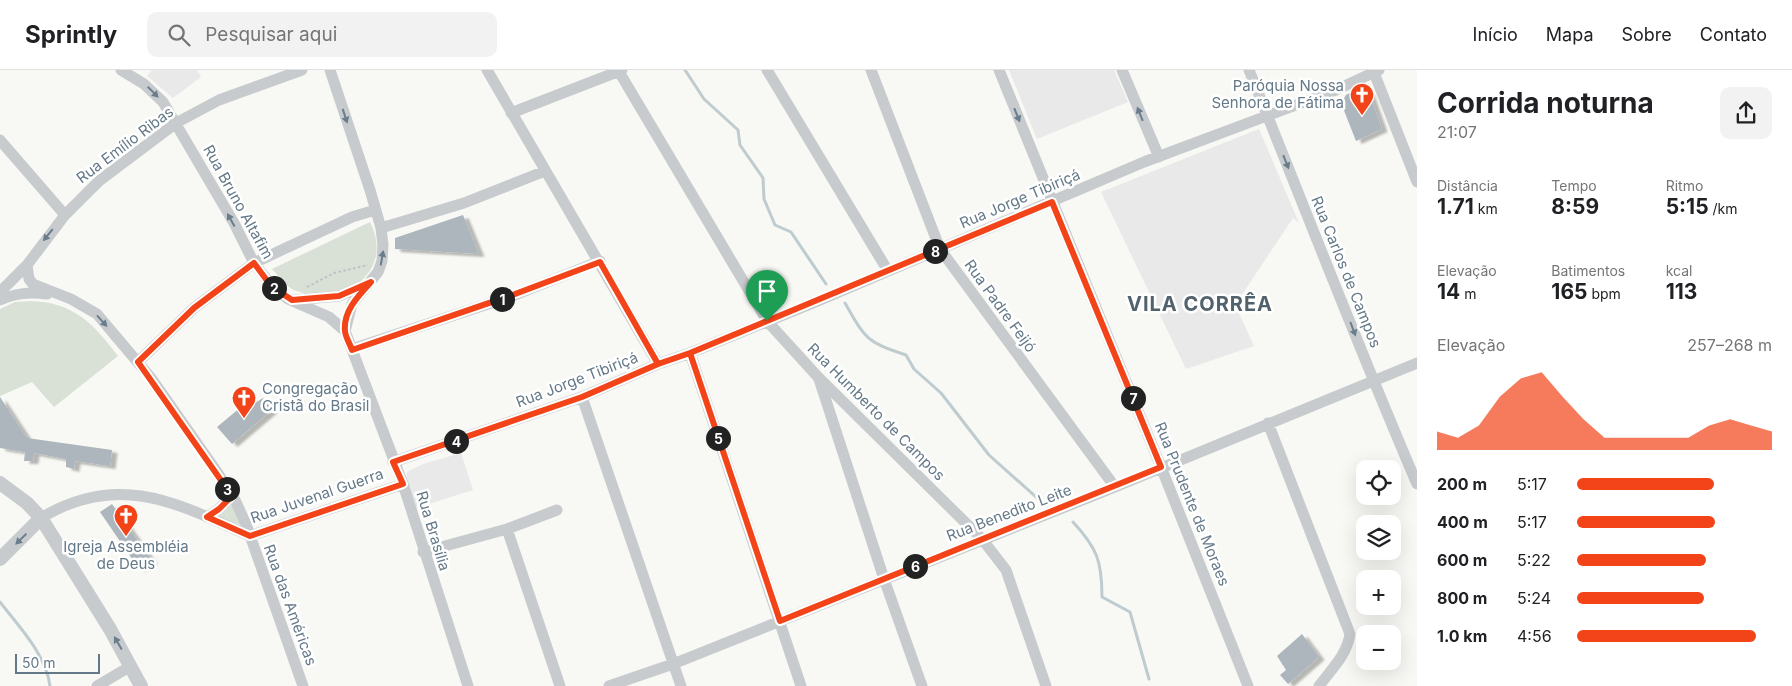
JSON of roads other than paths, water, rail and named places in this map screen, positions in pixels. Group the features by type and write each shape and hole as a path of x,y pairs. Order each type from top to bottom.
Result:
{"street":[{"name":"Rua Bruno Altafim","path":"121,70 144,84 163,102 254,263 271,286 290,300 329,317 345,331"},
{"name":"Rua Emílio Ribas","path":"0,292 26,265 65,215 99,181 176,123 219,100 302,70"},
{"path":"330,70 381,228 382,261 371,282 352,304 345,331"},
{"path":"487,70 658,364"},
{"path":"511,113 619,70"},
{"name":"Rua Humberto de Campos","path":"619,70 733,268 767,321 818,377 982,539 1006,570 1046,686"},
{"path":"767,70 888,271"},
{"name":"Rua Padre Feijó","path":"871,70 940,249 1114,488"},
{"name":"Rua Prudente de Moraes","path":"999,70 1248,684"},
{"path":"1122,70 1158,157"},
{"name":"Rua Carlos de Campos","path":"1249,70 1373,381 1417,484"},
{"path":"1375,71 1417,182"},
{"name":"Rua Jorge Tibiriçá","path":"393,462 582,397 1158,157 1336,90 1375,71"},
{"path":"0,140 65,215"},
{"path":"381,228 464,203 545,171"},
{"path":"138,362 194,308 254,263 352,217 375,210"},
{"path":"352,350 515,294 600,262"},
{"name":"Rua das Américas","path":"26,265 29,279 33,284 61,295 97,314 138,362 232,496 250,536 303,686"},
{"path":"290,300 339,296 371,282"},
{"path":"0,300 14,294 30,292 61,295"},
{"name":"Rua Brasília","path":"345,331 393,462 403,484 423,552 468,686"},
{"path":"690,353 801,686"},
{"name":"Rua Benedito Leite","path":"609,686 673,664 982,539 1114,488 1417,363"},
{"path":"818,377 884,579 922,686"},
{"path":"582,397 681,686"},
{"path":"1268,423 1350,634 1344,654 1319,686"},
{"path":"0,483 27,503 41,518 131,666 141,686"},
{"name":"Rua Juvenal Guerra","path":"0,559 41,518 62,507 95,497 113,494 132,494 165,500 250,536 403,484"},
{"path":"207,517 219,509 232,496"},
{"path":"423,552 507,529 557,510"},
{"path":"507,529 560,686"},
{"path":"97,686 131,666"}],"waterway":[{"path":"685,70 704,99 738,130 740,145 763,178 764,199 775,225 791,232 826,284"},
{"path":"845,303 863,332 875,343 906,355 914,369 941,393 989,455 1045,505"},
{"path":"1073,522 1093,548 1101,574 1102,597 1130,612 1149,679"},
{"path":"0,602 31,641 43,663 50,686"}],"place":[{"name":"Paróquia Nossa Senhora de Fátima","path":"1362,116"},
{"name":"Congregação Cristã do Brasil","path":"244,419"},
{"name":"Igreja Assembléia de Deus","path":"126,537"}],"district":[{"name":"VILA CORRÊA","path":"1200,304"}]}
